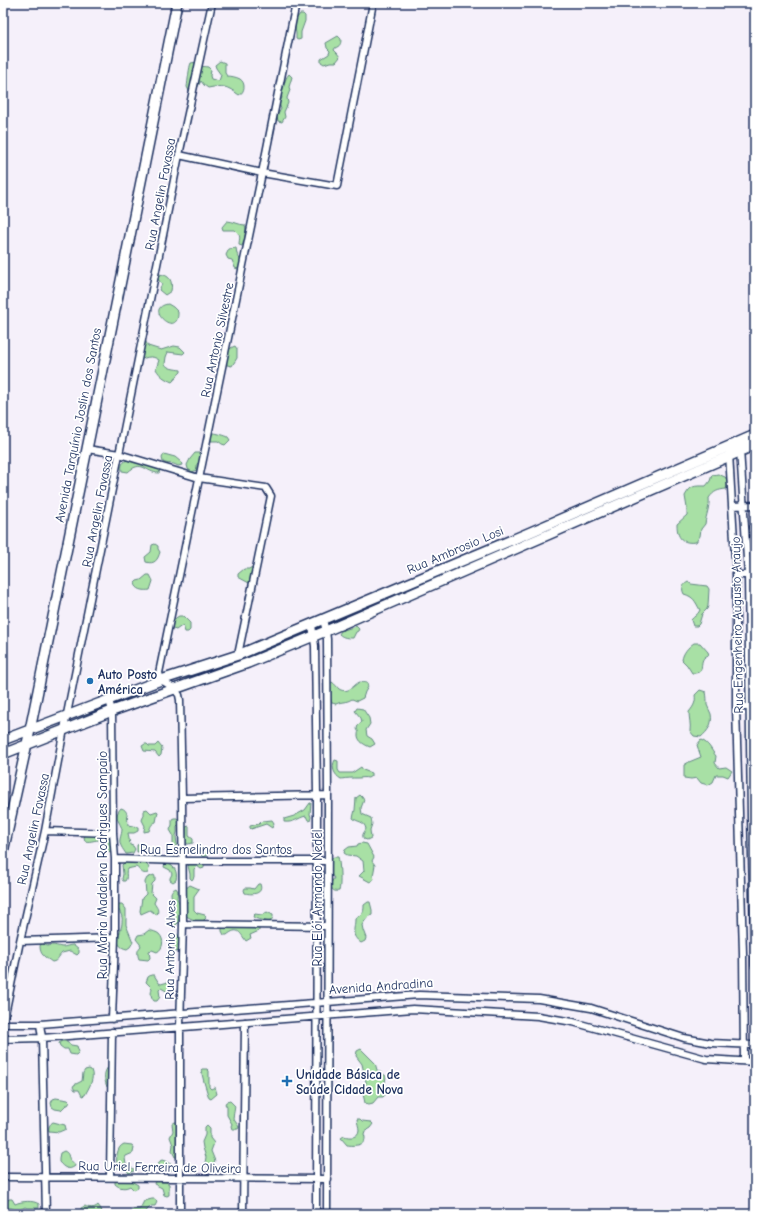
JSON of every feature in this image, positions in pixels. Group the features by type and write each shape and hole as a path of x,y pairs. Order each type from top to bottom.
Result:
{"street":[{"name":"Avenida Tarquínio Joslin dos Santos","path":"3,852 30,730 177,3"},
{"name":"Rua Angelin Favassa","path":"3,1024 45,831 179,155 212,3"},
{"name":"Rua Antonio Silvestre","path":"161,680 159,673 296,3"},
{"path":"179,155 262,173 336,186 372,3"},
{"name":"Rua Ambrosio Losi","path":"30,730 161,680 238,655 312,625 755,435"},
{"name":"Rua Engenheiro Augusto Araujo","path":"739,442 741,451 748,575 752,707 755,966"},
{"name":"Rua Ambrosio Losi","path":"26,744 174,688 248,663 314,636 755,445"},
{"path":"728,447 730,456 736,575 736,707 743,953 744,1061"},
{"path":"87,449 119,454 199,478 266,488 271,496 238,655"},
{"path":"732,506 755,505"},
{"path":"736,575 755,575"},
{"name":"Rua Elói Armando Nedel","path":"323,620 326,630 328,795 328,1214"},
{"name":"Rua Elói Armando Nedel","path":"312,625 314,636 317,795 316,1214"},
{"path":"161,680 174,688"},
{"name":"Rua Antonio Alves","path":"174,688 179,695 180,700 182,798 183,924 180,1014 180,1214"},
{"name":"Rua Maria Madalena Rodrigues Sampaio","path":"109,700 112,711 115,859 115,938 112,1019"},
{"path":"736,707 752,707"},
{"path":"3,740 30,730"},
{"path":"3,754 26,744"},
{"path":"182,798 328,795"},
{"path":"738,817 753,817"},
{"path":"45,831 114,833"},
{"name":"Rua Esmelindro dos Santos","path":"115,859 182,861 328,861"},
{"path":"183,924 327,926"},
{"path":"20,941 115,938"},
{"path":"743,953 755,952"},
{"name":"Avenida Andradina","path":"3,1024 40,1024 112,1019 419,995 539,999 592,1008 684,1038 712,1043 755,1045"},
{"path":"3,1039 42,1038 180,1026 413,1009 538,1016 573,1022 706,1059 755,1062"},
{"path":"242,1214 245,1022"},
{"path":"40,1024 42,1038 46,1214"},
{"path":"110,1178 112,1032"},
{"name":"Rua Uriel Ferreira de Oliveira","path":"3,1177 180,1177 328,1180"}],"green space":[{"path":"300,14 305,16 305,21 301,32 301,39 298,40 296,39 294,22"},
{"path":"338,36 341,39 340,44 334,50 340,57 336,62 324,64 321,62 321,59 329,54 330,51 327,48 326,43"},
{"path":"220,61 225,63 225,73 227,76 232,76 242,81 244,87 241,94 239,95 225,87 208,88 201,81 196,90 193,92 189,91 187,87 191,63 197,62 200,66 208,67 211,70 211,79 219,81 221,75 215,65"},
{"path":"289,74 292,77 287,98 288,103 284,112 285,117 282,122 278,121 277,116 281,109 279,103 282,98 281,92"},
{"path":"227,221 245,225 246,227 242,246 239,245 240,239 235,230 223,230 222,227"},
{"path":"236,248 237,254 242,263 241,267 238,269 235,268 232,260 228,259 226,255 229,249"},
{"path":"159,274 168,277 172,284 171,291 165,295 159,290 162,284 156,277"},
{"path":"168,304 178,312 177,320 173,323 168,323 160,316 159,311 161,307"},
{"path":"141,340 145,340 148,346 161,350 174,346 180,347 185,352 183,354 168,352 165,364 166,366 181,370 172,382 163,377 156,369 159,360 156,358 148,357 136,362"},
{"path":"235,346 237,349 237,358 232,366 227,365 226,359 228,351"},
{"path":"214,433 228,437 230,440 225,445 218,441 211,441 211,436"},
{"path":"195,453 199,453 200,461 197,464 197,470 192,472 188,469 187,465"},
{"path":"164,454 175,457 181,462 182,465 178,466 163,462 162,458"},
{"path":"127,460 159,467 159,473 141,467 133,468 128,472 122,471 122,464"},
{"path":"718,474 725,477 729,483 726,489 716,491 709,498 705,524 701,529 700,536 696,542 684,541 679,536 677,524 687,515 685,496 693,487 706,486 712,475"},
{"path":"155,544 158,546 160,552 156,561 152,563 146,562 145,557 151,552 152,545"},
{"path":"755,549 755,584 751,580 749,553"},
{"path":"254,567 252,582 249,583 238,577 238,574 244,569 249,569"},
{"path":"147,575 150,575 153,581 150,590 139,589 135,583"},
{"path":"688,582 691,584 707,586 709,589 708,606 702,614 697,626 693,626 691,620 700,610 694,600 690,596 684,594 683,590 684,586"},
{"path":"179,616 183,616 190,623 190,630 188,632 185,632 183,625 176,630 173,629 173,621"},
{"path":"356,626 359,629 353,638 347,638 339,634 341,631"},
{"path":"694,643 700,643 709,655 703,660 701,669 697,673 692,673 682,660 686,650"},
{"path":"332,682 339,689 346,691 360,682 367,683 368,687 363,698 357,701 352,699 336,704 332,703 328,690 328,684"},
{"path":"700,690 706,692 707,705 711,714 709,727 701,737 694,736 690,731 689,712 694,704 695,695"},
{"path":"357,708 363,709 369,718 370,724 366,730 367,736 372,739 375,744 370,747 362,743 358,736 358,725 362,722 361,718 355,711"},
{"path":"701,740 708,745 716,756 715,763 719,768 726,767 732,771 728,777 716,775 713,782 708,785 701,783 697,778 684,778 684,765 701,757 697,745"},
{"path":"158,743 162,748 161,755 159,757 155,752 144,751 142,746 147,744 149,746 155,746"},
{"path":"335,760 338,761 338,770 340,773 352,773 361,767 363,770 371,773 371,776 368,778 341,779 334,771 333,765"},
{"path":"360,795 364,800 361,808 362,814 371,818 372,824 370,830 371,838 367,840 364,839 363,836 366,829 364,824 353,818 356,798"},
{"path":"310,803 310,821 306,816 293,821 284,822 284,819 305,810"},
{"path":"121,808 126,812 128,825 138,827 138,831 128,833 130,845 135,849 133,853 126,854 120,843 122,829 118,821 117,814"},
{"path":"147,809 151,813 158,812 156,822 152,824 149,831 144,832 145,826 142,820 144,810"},
{"path":"177,818 179,824 177,826 176,836 177,845 174,847 173,835 170,830 172,819"},
{"path":"272,820 274,823 272,828 266,824 251,829 250,828 250,826 259,824 262,821"},
{"path":"189,826 189,836 193,839 193,843 188,844 185,842 184,837 186,834 186,827"},
{"path":"101,834 111,838 112,850 109,852 104,841 85,841 84,837 86,835"},
{"path":"139,844 158,849 160,852 155,856 146,851 137,852 137,845"},
{"path":"358,844 367,844 374,857 372,861 375,865 373,876 374,879 370,882 359,876 364,871 363,861 356,856 347,855 344,853 349,847 357,846"},
{"path":"207,849 209,854 206,856 202,856 198,852 199,850"},
{"path":"338,857 340,874 339,891 334,891 331,887 331,883 334,878 330,873 330,859"},
{"path":"129,862 146,863 149,868 148,873 142,873 136,867 127,869 126,880 123,881 122,865"},
{"path":"192,862 204,864 204,868 201,869 197,866 194,869 194,877 192,880 190,878 188,866"},
{"path":"165,863 171,865 176,871 176,880 173,882 170,880 172,874 170,870 164,867"},
{"path":"154,875 155,881 152,884 151,893 156,898 154,903 158,910 157,915 150,910 141,914 142,898 146,894 145,882 147,878"},
{"path":"258,884 260,884 261,887 259,892 254,894 245,893 245,888 254,889"},
{"path":"190,885 199,889 194,896 194,910 197,913 205,915 206,918 202,921 196,921 186,916 185,908 188,899 185,894 185,889"},
{"path":"176,888 178,891 177,898 181,907 178,923 175,926 173,925 172,920 173,902 171,893 172,890"},
{"path":"370,902 372,915 367,918 362,925 366,938 365,941 361,943 354,935 355,919 362,914 364,911 364,905"},
{"path":"119,904 122,904 126,909 126,925 133,942 127,949 119,945 118,942 122,926 121,914 117,907"},
{"path":"267,912 273,915 271,921 269,922 254,918 253,916 255,914 262,915"},
{"path":"223,927 256,927 259,931 250,935 251,938 246,941 240,933 236,931 224,935 222,931"},
{"path":"149,930 161,936 163,942 162,947 157,952 152,950 149,951 150,958 148,960 139,959 138,952 141,946 136,939 138,935 144,934"},
{"path":"178,935 181,942 178,944 179,951 176,952 172,950 171,937"},
{"path":"41,944 62,947 73,945 79,950 79,953 77,955 70,951 62,953 57,960 52,962 42,954 40,949"},
{"path":"154,975 159,983 161,984 168,982 173,988 168,992 161,988 159,990 160,997 157,1001 154,1001 151,994 152,988 146,982 148,977"},
{"path":"62,1041 77,1046 79,1052 76,1055 70,1054 68,1049 64,1049 60,1046 59,1043"},
{"path":"361,1049 375,1063 377,1070 386,1076 385,1083 387,1093 383,1097 378,1097 373,1103 369,1104 365,1103 363,1094 366,1082 362,1064 356,1056 357,1051"},
{"path":"109,1066 110,1087 107,1087 105,1076"},
{"path":"89,1069 92,1073 92,1080 85,1095 82,1096 79,1090 75,1090 73,1087 82,1081 83,1073 85,1070"},
{"path":"202,1069 207,1069 209,1071 209,1087 211,1089 215,1087 217,1094 211,1099 209,1098 204,1082"},
{"path":"53,1099 68,1100 70,1102 61,1110 55,1109 52,1107 51,1103"},
{"path":"230,1101 235,1106 233,1118 239,1127 238,1129 232,1129 232,1124 227,1115 227,1107 225,1104 226,1102"},
{"path":"357,1119 371,1122 373,1124 365,1131 363,1143 357,1145 347,1145 341,1138 344,1136 353,1137 357,1135 359,1130"},
{"path":"53,1122 65,1125 66,1129 59,1132 49,1131 49,1128"},
{"path":"177,1122 179,1128 176,1134 178,1137 178,1157 175,1157 172,1151 173,1145 170,1137 173,1131 172,1124"},
{"path":"207,1125 210,1128 210,1138 214,1143 211,1151 215,1161 208,1167 205,1163 206,1157 202,1142 205,1135 205,1127"},
{"path":"124,1144 132,1145 134,1148 133,1153 125,1158 126,1165 134,1169 134,1171 129,1173 126,1170 117,1168 118,1151"},
{"path":"64,1151 68,1154 70,1160 74,1164 75,1166 73,1168 67,1168 59,1162 60,1153"},
{"path":"162,1160 174,1165 174,1169 165,1172 162,1171 158,1165"},
{"path":"115,1180 129,1180 138,1185 138,1188 134,1190 130,1186 126,1188 120,1187 115,1184"},
{"path":"155,1180 169,1184 169,1195 164,1195 162,1188 154,1184"},
{"path":"12,1199 15,1204 27,1201 34,1202 39,1204 39,1208 25,1207 18,1211 3,1207 3,1200 7,1201"},
{"path":"155,1199 157,1202 155,1206 151,1206 147,1210 145,1214 129,1214 132,1210 140,1209 144,1201"},
{"path":"98,1205 102,1212 99,1214 82,1214 81,1208 85,1206 93,1208"}],"place":[{"name":"Auto Posto América","path":"90,681"},
{"name":"Unidade Básica de Saúde Cidade Nova","path":"287,1081"}]}
